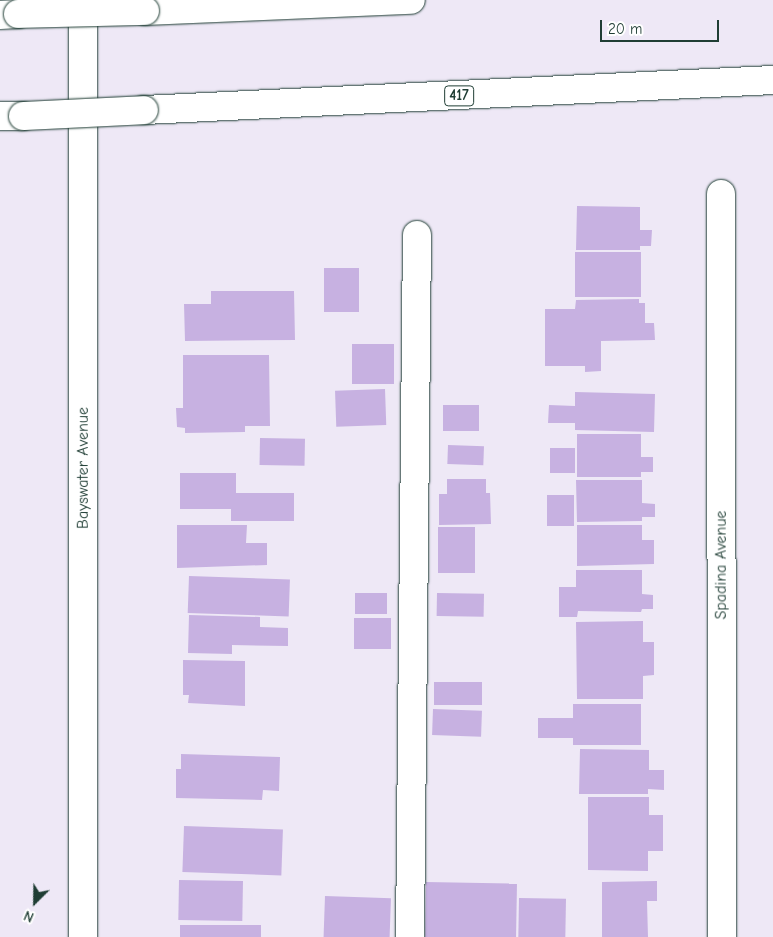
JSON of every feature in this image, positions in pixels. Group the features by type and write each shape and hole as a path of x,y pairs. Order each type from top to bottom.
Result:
{"main road":[{"name":"Bayswater Avenue","path":"83,0 83,937"},
{"path":"9,14 145,11 411,0"},
{"name":"417","path":"11,116 773,80"},
{"name":"Spadina Avenue","path":"721,194 722,937"},
{"path":"410,937 417,234"}],"building":[{"path":"577,206 640,207 640,230 652,230 651,246 640,246 640,250 576,250"},
{"path":"575,252 641,252 641,297 575,297"},
{"path":"324,268 359,268 359,312 324,312"},
{"path":"211,291 294,291 295,340 185,341 184,304 211,304"},
{"path":"639,299 639,303 645,303 645,323 654,323 655,340 601,341 601,371 585,372 585,366 545,366 545,309 575,309 576,300"},
{"path":"352,344 394,344 394,384 352,384"},
{"path":"183,355 269,355 270,426 245,426 245,432 185,433 185,428 177,427 176,408 183,408"},
{"path":"385,389 386,425 336,427 335,391"},
{"path":"575,392 655,394 654,432 575,430 575,423 548,423 549,405 575,406"},
{"path":"443,405 479,405 479,431 443,431"},
{"path":"577,434 641,434 641,457 653,457 653,472 641,472 641,477 577,477"},
{"path":"260,438 305,439 305,466 260,465"},
{"path":"448,445 484,446 483,465 447,464"},
{"path":"550,448 575,448 575,473 550,473"},
{"path":"180,473 236,473 236,493 294,493 294,521 231,521 231,509 180,509"},
{"path":"447,479 486,479 486,493 490,493 491,524 439,525 439,494 447,494"},
{"path":"576,480 642,480 642,503 655,504 655,517 642,517 642,521 577,522"},
{"path":"547,495 574,495 574,526 547,526"},
{"path":"177,525 247,525 246,543 267,543 267,565 177,568"},
{"path":"577,525 642,525 642,540 654,540 654,564 577,566"},
{"path":"438,527 475,527 475,573 438,573"},
{"path":"576,570 642,570 642,594 653,595 653,609 642,609 641,612 578,611 577,617 559,617 559,587 576,587"},
{"path":"189,576 290,580 289,617 188,613"},
{"path":"355,593 387,593 387,614 355,614"},
{"path":"437,593 484,594 484,617 437,616"},
{"path":"189,615 260,617 260,627 288,628 288,646 232,645 232,654 188,653"},
{"path":"354,618 391,618 391,649 354,649"},
{"path":"643,621 643,642 654,642 654,675 643,676 643,699 577,699 576,622"},
{"path":"183,660 245,661 245,706 188,703 189,695 183,695"},
{"path":"434,682 482,682 482,705 434,705"},
{"path":"573,704 641,704 641,745 573,745 573,738 538,738 538,718 573,718"},
{"path":"433,709 482,711 481,737 432,735"},
{"path":"580,749 649,750 649,770 664,770 664,790 648,789 648,794 579,794"},
{"path":"181,754 280,757 279,791 263,790 262,800 176,798 176,769 181,769"},
{"path":"588,797 649,797 649,815 663,815 663,851 648,851 648,871 588,870"},
{"path":"184,826 283,829 281,875 182,872"},
{"path":"179,880 243,881 242,921 178,920"},
{"path":"657,881 657,901 647,901 648,937 602,937 602,882"},
{"path":"426,882 517,884 516,937 425,937"},
{"path":"325,896 391,898 390,937 324,937"},
{"path":"519,898 566,899 565,937 518,937"},
{"path":"180,925 261,925 261,937 180,937"}]}
